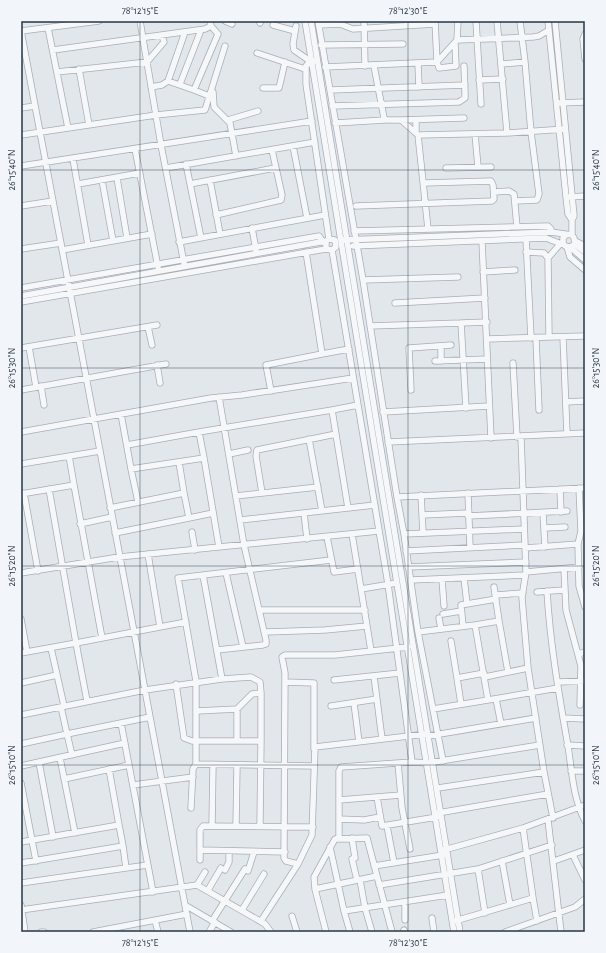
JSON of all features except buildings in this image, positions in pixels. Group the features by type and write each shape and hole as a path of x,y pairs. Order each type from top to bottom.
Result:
{"street":[{"path":"99,21 21,31 190,932"},
{"path":"140,21 184,267"},
{"path":"225,21 232,24"},
{"path":"305,21 323,119 333,240 337,248 392,542 396,548 408,647 425,714 426,734"},
{"path":"305,69 313,61 311,21"},
{"path":"364,21 365,66"},
{"path":"443,761 439,734 433,711 418,632 404,534 383,412 363,280 319,23 340,24 351,29 435,23 437,62 440,68 456,66 458,21"},
{"path":"476,21 481,104"},
{"path":"497,21 507,133"},
{"path":"515,201 535,201 539,198 520,21"},
{"path":"548,21 559,103 569,197 574,216 568,241 548,258"},
{"path":"554,21 559,103"},
{"path":"53,50 201,30 210,24 218,34 194,90"},
{"path":"273,25 296,29 293,44 294,50 313,61 325,64 365,66 437,62 456,42 539,36 549,30"},
{"path":"48,28 68,128"},
{"path":"180,84 201,30"},
{"path":"151,87 162,85 168,81 185,32"},
{"path":"585,34 583,39 585,58"},
{"path":"57,72 147,62 164,42 162,36"},
{"path":"322,45 404,44"},
{"path":"21,135 156,115 203,111 207,109 225,46"},
{"path":"257,53 305,69"},
{"path":"263,88 279,88 285,62"},
{"path":"502,64 524,62"},
{"path":"418,64 419,87"},
{"path":"374,66 385,120"},
{"path":"332,106 381,106 459,102 464,98 464,66"},
{"path":"79,69 89,125"},
{"path":"305,69 326,215 333,240 337,248 380,444 397,583 401,590 426,734 456,921 454,932"},
{"path":"479,80 503,79"},
{"path":"168,81 180,84 210,96"},
{"path":"213,84 214,107 228,120 236,156"},
{"path":"330,90 465,85"},
{"path":"559,103 585,102"},
{"path":"21,108 35,106"},
{"path":"228,120 258,111"},
{"path":"335,123 464,118"},
{"path":"401,120 417,134 475,134 562,130"},
{"path":"416,120 428,229"},
{"path":"21,166 312,121"},
{"path":"475,134 478,167"},
{"path":"166,168 315,142"},
{"path":"293,146 307,218"},
{"path":"135,149 160,278"},
{"path":"216,215 281,200 282,195 272,150"},
{"path":"73,159 88,245"},
{"path":"186,164 201,238"},
{"path":"446,168 491,166"},
{"path":"190,184 275,168"},
{"path":"78,184 140,173"},
{"path":"117,178 127,238"},
{"path":"102,180 113,241"},
{"path":"210,180 220,234"},
{"path":"356,206 492,201 494,199 493,183 488,181 424,183"},
{"path":"494,192 513,192 517,227"},
{"path":"569,197 585,196"},
{"path":"21,206 53,201"},
{"path":"180,242 326,215"},
{"path":"572,223 567,230 571,258 585,270"},
{"path":"354,231 548,226 551,229 551,232"},
{"path":"252,228 257,254"},
{"path":"21,302 184,267 333,240 551,232 585,252"},
{"path":"62,250 152,234"},
{"path":"21,288 319,236 333,240"},
{"path":"21,296 70,291 160,278 306,252 357,246 546,238 568,241 585,246"},
{"path":"526,239 539,410"},
{"path":"482,241 487,322 487,359 491,438"},
{"path":"568,241 585,260"},
{"path":"21,249 61,243"},
{"path":"337,248 349,349 388,584 412,762"},
{"path":"306,252 322,354"},
{"path":"526,252 544,253 548,258 549,337"},
{"path":"484,272 515,270"},
{"path":"363,280 458,277"},
{"path":"395,303 485,298"},
{"path":"370,326 487,322"},
{"path":"461,323 466,408"},
{"path":"21,348 157,325"},
{"path":"148,327 152,345"},
{"path":"487,339 585,336"},
{"path":"563,337 567,434"},
{"path":"411,390 409,348 451,345"},
{"path":"441,346 438,361 487,359"},
{"path":"29,347 44,405"},
{"path":"271,391 266,365 349,349"},
{"path":"513,363 523,490 526,562 523,592 528,668 548,794 561,932"},
{"path":"21,390 166,364"},
{"path":"157,365 160,383"},
{"path":"21,432 219,397 271,391 354,378"},
{"path":"217,650 266,644 244,545 219,397"},
{"path":"566,402 585,401"},
{"path":"127,445 358,405"},
{"path":"383,412 490,406"},
{"path":"332,410 348,508"},
{"path":"121,414 138,502"},
{"path":"199,432 219,548"},
{"path":"388,442 585,433"},
{"path":"262,493 256,456 257,450 336,434"},
{"path":"309,439 322,511"},
{"path":"374,445 380,444"},
{"path":"229,454 248,450"},
{"path":"21,464 100,451"},
{"path":"69,456 87,563 102,638"},
{"path":"131,469 204,458"},
{"path":"179,462 189,518"},
{"path":"38,571 22,494 74,485"},
{"path":"236,496 318,487"},
{"path":"397,497 582,488 581,531 578,545 580,590 585,608"},
{"path":"49,489 87,701"},
{"path":"422,515 543,513 564,511 560,489"},
{"path":"110,508 184,493"},
{"path":"468,493 470,547"},
{"path":"421,496 423,533"},
{"path":"240,520 375,505"},
{"path":"115,533 213,513"},
{"path":"304,513 307,539"},
{"path":"543,513 544,547"},
{"path":"80,524 112,517"},
{"path":"544,528 565,527"},
{"path":"404,534 524,529"},
{"path":"21,573 119,557 379,531"},
{"path":"192,532 195,550"},
{"path":"352,534 371,651"},
{"path":"327,537 334,572 358,569"},
{"path":"396,548 585,546"},
{"path":"148,554 160,627"},
{"path":"191,808 192,777 193,769 196,764 197,741 196,681 178,578 331,560"},
{"path":"408,567 526,562"},
{"path":"411,580 464,578 579,567"},
{"path":"564,569 566,610 578,654 583,681 580,705"},
{"path":"226,573 243,647"},
{"path":"203,575 222,679"},
{"path":"464,578 467,604"},
{"path":"442,579 444,606"},
{"path":"361,589 397,583"},
{"path":"494,587 508,672"},
{"path":"537,592 564,590"},
{"path":"547,591 558,688 571,771 579,808 585,821"},
{"path":"463,626 461,605 523,592"},
{"path":"259,610 364,610"},
{"path":"441,629 441,616 461,611"},
{"path":"21,619 24,653 186,622"},
{"path":"418,632 499,621"},
{"path":"475,625 485,675 488,700"},
{"path":"264,632 325,630 367,626"},
{"path":"451,641 461,704"},
{"path":"298,864 285,860 284,852 285,682 282,657 285,654 335,655 408,647"},
{"path":"51,648 72,755"},
{"path":"578,654 585,652"},
{"path":"457,678 528,668"},
{"path":"334,680 400,673"},
{"path":"21,683 57,675"},
{"path":"374,676 382,739"},
{"path":"21,715 176,684 222,679 255,678 260,682 260,826"},
{"path":"558,682 583,681"},
{"path":"261,921 298,864 311,838 313,827 314,683 285,682"},
{"path":"176,684 183,735 187,740 260,741"},
{"path":"425,714 461,704 558,688"},
{"path":"196,711 237,709 252,694 260,693"},
{"path":"496,698 501,724"},
{"path":"331,706 377,699"},
{"path":"354,703 359,742"},
{"path":"237,709 237,741"},
{"path":"21,744 150,717"},
{"path":"314,750 315,747 426,734 439,734 536,718"},
{"path":"563,718 585,719"},
{"path":"121,723 153,892"},
{"path":"21,766 125,743"},
{"path":"339,838 339,768 412,762 430,763 540,745"},
{"path":"567,745 585,746"},
{"path":"60,758 75,833"},
{"path":"38,762 53,837"},
{"path":"398,763 401,795 410,849"},
{"path":"430,763 438,788 438,814"},
{"path":"196,764 237,766 314,766"},
{"path":"64,779 129,765"},
{"path":"212,826 213,765"},
{"path":"236,826 237,766"},
{"path":"108,769 126,868"},
{"path":"571,771 585,771"},
{"path":"438,788 544,772"},
{"path":"133,785 192,777"},
{"path":"21,783 36,861"},
{"path":"377,797 382,826 387,826 405,823 438,814 548,794"},
{"path":"339,800 401,795"},
{"path":"374,866 444,852 551,819 585,806"},
{"path":"339,818 364,820 380,818"},
{"path":"21,842 119,825"},
{"path":"387,826 394,863"},
{"path":"200,860 200,827 313,827"},
{"path":"523,828 537,921"},
{"path":"326,932 313,880 330,847 335,839 339,838 367,838 392,932"},
{"path":"352,838 357,880 360,880 365,908 372,932"},
{"path":"379,885 449,875 478,869 552,845"},
{"path":"21,863 123,846"},
{"path":"330,847 337,884 350,932"},
{"path":"200,850 284,852"},
{"path":"554,861 585,850"},
{"path":"208,890 229,862 229,851"},
{"path":"209,932 213,921 225,900 246,870 254,852"},
{"path":"573,855 585,880"},
{"path":"502,861 510,905"},
{"path":"21,883 148,865"},
{"path":"478,869 486,913"},
{"path":"197,885 205,872"},
{"path":"242,910 264,874"},
{"path":"449,875 448,895 460,932"},
{"path":"315,889 377,876"},
{"path":"25,932 21,908 153,892 197,885 261,921 268,926 270,932"},
{"path":"344,911 448,895"},
{"path":"456,921 533,898"},
{"path":"505,932 575,907 585,900"},
{"path":"404,902 405,920"},
{"path":"185,905 231,932"},
{"path":"93,932 187,914"},
{"path":"292,916 297,932"},
{"path":"432,918 434,932"},
{"path":"156,920 158,932"}]}
